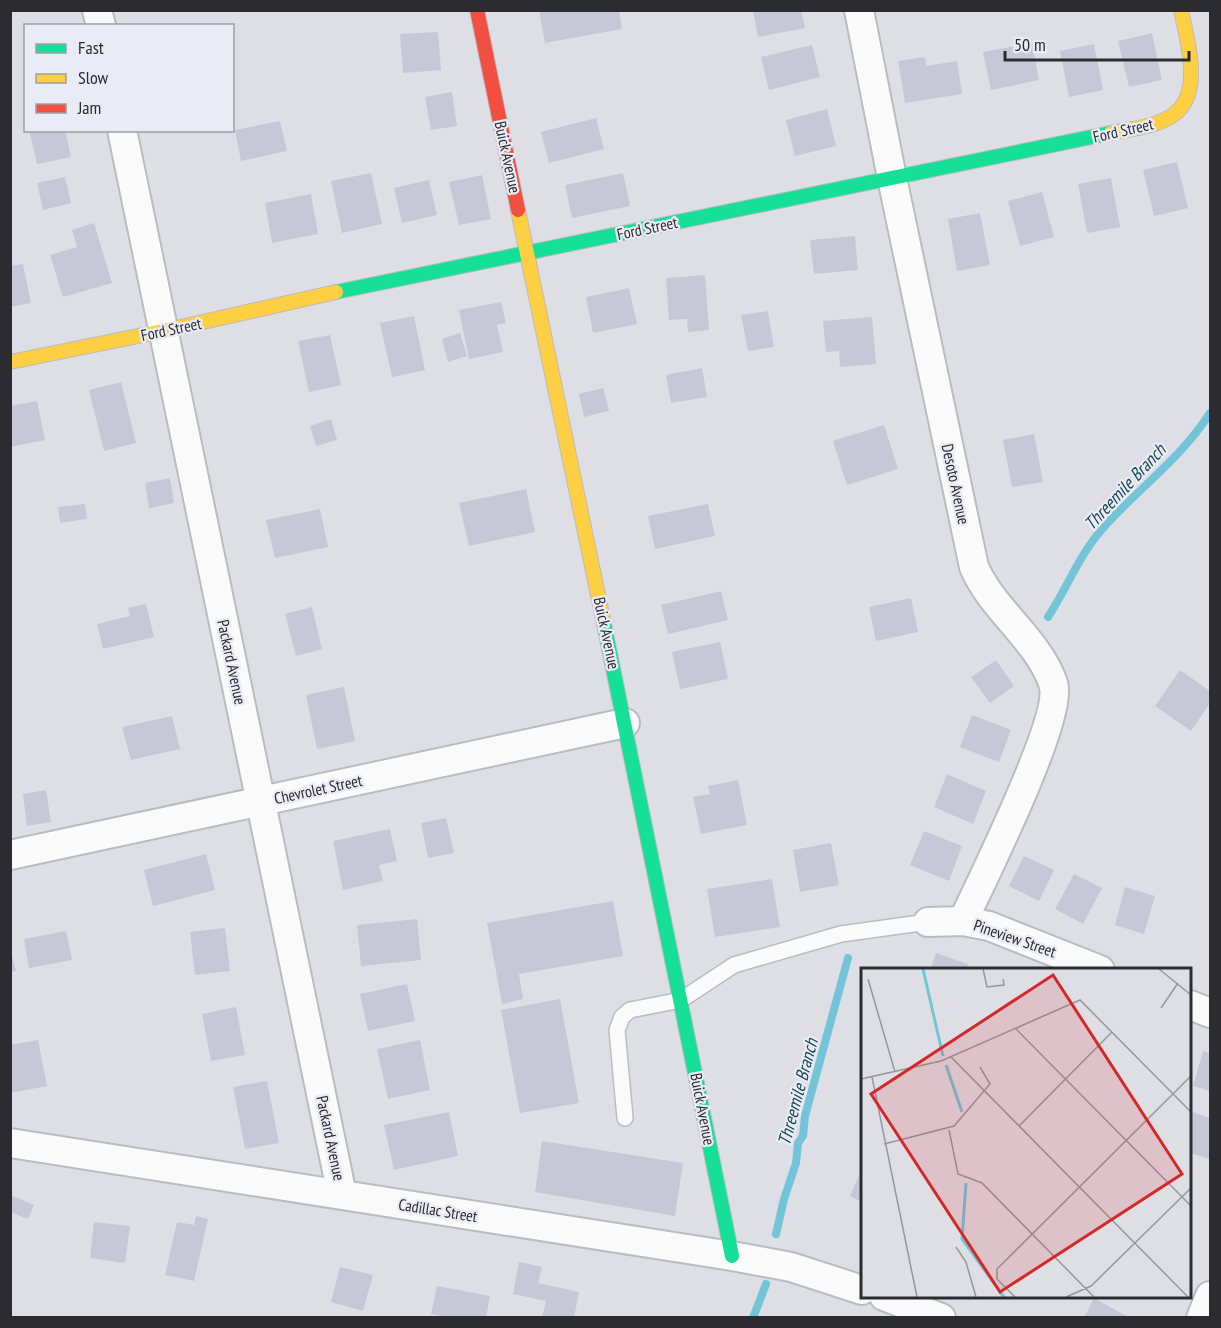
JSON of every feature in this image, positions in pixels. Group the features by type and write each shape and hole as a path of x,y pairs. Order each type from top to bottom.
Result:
{"street":[{"name":"Buick Avenue","path":"477,10 625,723 732,1256"},
{"name":"Desoto Avenue","path":"859,10 974,567 981,584 997,607 1033,647 1054,685 1054,702 1035,764 963,921"},
{"name":"Ford Street","path":"10,362 163,331 358,287 1162,121 1177,112 1182,105 1193,73 1181,10"},
{"name":"Packard Avenue","path":"122,132 342,1195"},
{"name":"Chevrolet Street","path":"10,855 625,723"},
{"name":"Pineview Street","path":"928,922 963,921 989,926 1097,968"},
{"path":"1191,1005 1210,1013"},
{"name":"Cadillac Street","path":"10,1143 732,1256 791,1267 861,1290"},
{"path":"1201,1317 1210,1296"},
{"path":"889,1298 941,1317"}],"lane":[{"path":"625,1118 617,1030 622,1017 630,1010 681,1000 734,965 841,934 928,922"}],"building":[{"path":"539,10 619,10 622,29 545,43"},
{"path":"753,10 801,10 805,28 758,37"},
{"path":"438,32 441,70 403,73 400,34"},
{"path":"1152,33 1162,80 1129,87 1118,41"},
{"path":"1032,43 1039,80 991,90 983,52"},
{"path":"1094,44 1103,90 1069,97 1060,51"},
{"path":"812,45 820,77 769,90 761,57"},
{"path":"925,57 926,66 957,61 962,94 905,103 898,61"},
{"path":"452,92 457,126 431,130 425,97"},
{"path":"827,109 836,146 795,156 786,120"},
{"path":"596,118 604,149 549,163 541,132"},
{"path":"280,121 287,151 241,161 235,130"},
{"path":"29,132 65,132 71,157 37,164"},
{"path":"1177,162 1188,208 1154,216 1143,170"},
{"path":"371,173 382,224 342,233 331,181"},
{"path":"623,173 630,206 572,218 565,185"},
{"path":"482,175 491,219 459,225 449,182"},
{"path":"65,177 71,203 43,210 37,183"},
{"path":"1111,178 1120,227 1087,233 1078,184"},
{"path":"429,180 437,215 402,223 394,188"},
{"path":"1042,192 1054,237 1020,246 1008,201"},
{"path":"311,194 318,234 272,243 265,203"},
{"path":"980,213 990,265 957,271 948,219"},
{"path":"94,223 112,283 63,297 50,255 77,247 72,230"},
{"path":"855,236 858,270 814,274 810,240"},
{"path":"23,264 31,303 10,307 10,266"},
{"path":"705,275 709,330 688,332 687,319 669,320 666,278"},
{"path":"629,288 637,324 593,333 586,297"},
{"path":"501,302 506,323 497,325 503,352 469,359 459,310"},
{"path":"768,311 774,347 748,351 741,315"},
{"path":"414,316 425,370 392,377 380,323"},
{"path":"872,317 876,364 840,367 839,351 826,352 823,321"},
{"path":"460,333 467,356 448,362 442,339"},
{"path":"330,335 341,385 309,392 298,341"},
{"path":"702,368 707,397 671,403 666,375"},
{"path":"121,382 136,443 104,451 89,390"},
{"path":"603,388 609,411 584,417 579,394"},
{"path":"37,401 45,440 10,447 10,406"},
{"path":"331,419 337,440 316,446 310,426"},
{"path":"884,425 898,469 847,485 833,441"},
{"path":"1034,434 1043,482 1012,487 1003,440"},
{"path":"170,478 174,503 149,508 145,483"},
{"path":"526,489 535,532 469,546 459,503"},
{"path":"85,504 87,519 60,523 58,507"},
{"path":"708,504 715,536 655,549 648,516"},
{"path":"320,509 328,547 275,558 266,520"},
{"path":"721,591 728,620 668,634 661,605"},
{"path":"911,598 918,632 876,641 869,607"},
{"path":"146,604 154,637 103,649 97,624 130,616 128,608"},
{"path":"312,607 322,649 296,656 285,614"},
{"path":"720,642 728,679 680,689 672,652"},
{"path":"996,660 1014,686 990,703 971,677"},
{"path":"1180,670 1210,691 1210,703 1191,731 1155,706"},
{"path":"344,687 355,741 317,749 306,695"},
{"path":"972,715 1011,730 999,762 960,747"},
{"path":"172,716 180,749 131,760 122,727"},
{"path":"947,774 986,791 973,824 934,807"},
{"path":"738,780 747,825 701,834 693,797 710,794 708,786"},
{"path":"46,790 51,822 27,826 23,794"},
{"path":"446,818 454,853 428,858 421,823"},
{"path":"390,829 397,861 379,865 383,881 343,890 333,841"},
{"path":"924,831 962,846 949,881 910,865"},
{"path":"831,843 839,885 800,892 793,850"},
{"path":"206,854 215,890 153,906 144,870"},
{"path":"1024,856 1054,870 1039,901 1009,886"},
{"path":"1074,874 1102,888 1083,924 1055,909"},
{"path":"772,879 780,927 715,937 707,889"},
{"path":"1125,887 1155,896 1144,934 1115,925"},
{"path":"613,901 623,956 519,974 523,999 502,1004 487,923"},
{"path":"417,919 421,960 361,966 357,925"},
{"path":"225,928 230,971 195,975 190,932"},
{"path":"66,931 72,960 29,968 24,939"},
{"path":"10,948 16,971 10,972"},
{"path":"936,953 968,964 967,968 931,968"},
{"path":"407,984 415,1021 368,1031 360,994"},
{"path":"560,999 579,1103 520,1113 501,1010"},
{"path":"236,1007 245,1055 211,1061 202,1014"},
{"path":"38,1040 47,1086 10,1093 10,1045"},
{"path":"420,1040 430,1090 388,1099 377,1049"},
{"path":"1203,1051 1210,1053 1210,1091 1193,1086"},
{"path":"267,1081 279,1143 245,1149 233,1087"},
{"path":"1191,1111 1210,1118 1210,1159 1191,1153"},
{"path":"449,1112 458,1156 394,1170 384,1125"},
{"path":"542,1141 683,1163 675,1216 535,1192"},
{"path":"861,1171 861,1202 850,1196"},
{"path":"10,1195 34,1205 28,1219 10,1212"},
{"path":"196,1216 208,1219 194,1281 165,1275 177,1222 194,1225"},
{"path":"94,1222 130,1226 125,1263 90,1258"},
{"path":"519,1262 542,1267 538,1283 579,1292 574,1318 542,1318 546,1301 513,1294"},
{"path":"340,1267 373,1275 363,1311 331,1302"},
{"path":"437,1286 490,1296 486,1318 451,1318 431,1314"},
{"path":"1094,1298 1130,1318 1084,1318"}],"waterway":[{"name":"Threemile Branch","path":"1048,617 1095,537 1187,444 1210,413"},
{"name":"Threemile Branch","path":"776,1234 848,958"},
{"name":"Threemile Branch","path":"753,1318 766,1284"}],"traffic: fast":[{"path":"336,292 1111,133"},
{"path":"603,619 732,1256"}],"traffic: slow":[{"path":"1111,133 1159,122 1173,115 1182,106 1188,94 1191,66 1181,10"},
{"path":"518,210 603,619"},
{"path":"10,362 163,331 336,292"}],"traffic: jam":[{"path":"477,10 518,210"}]}
